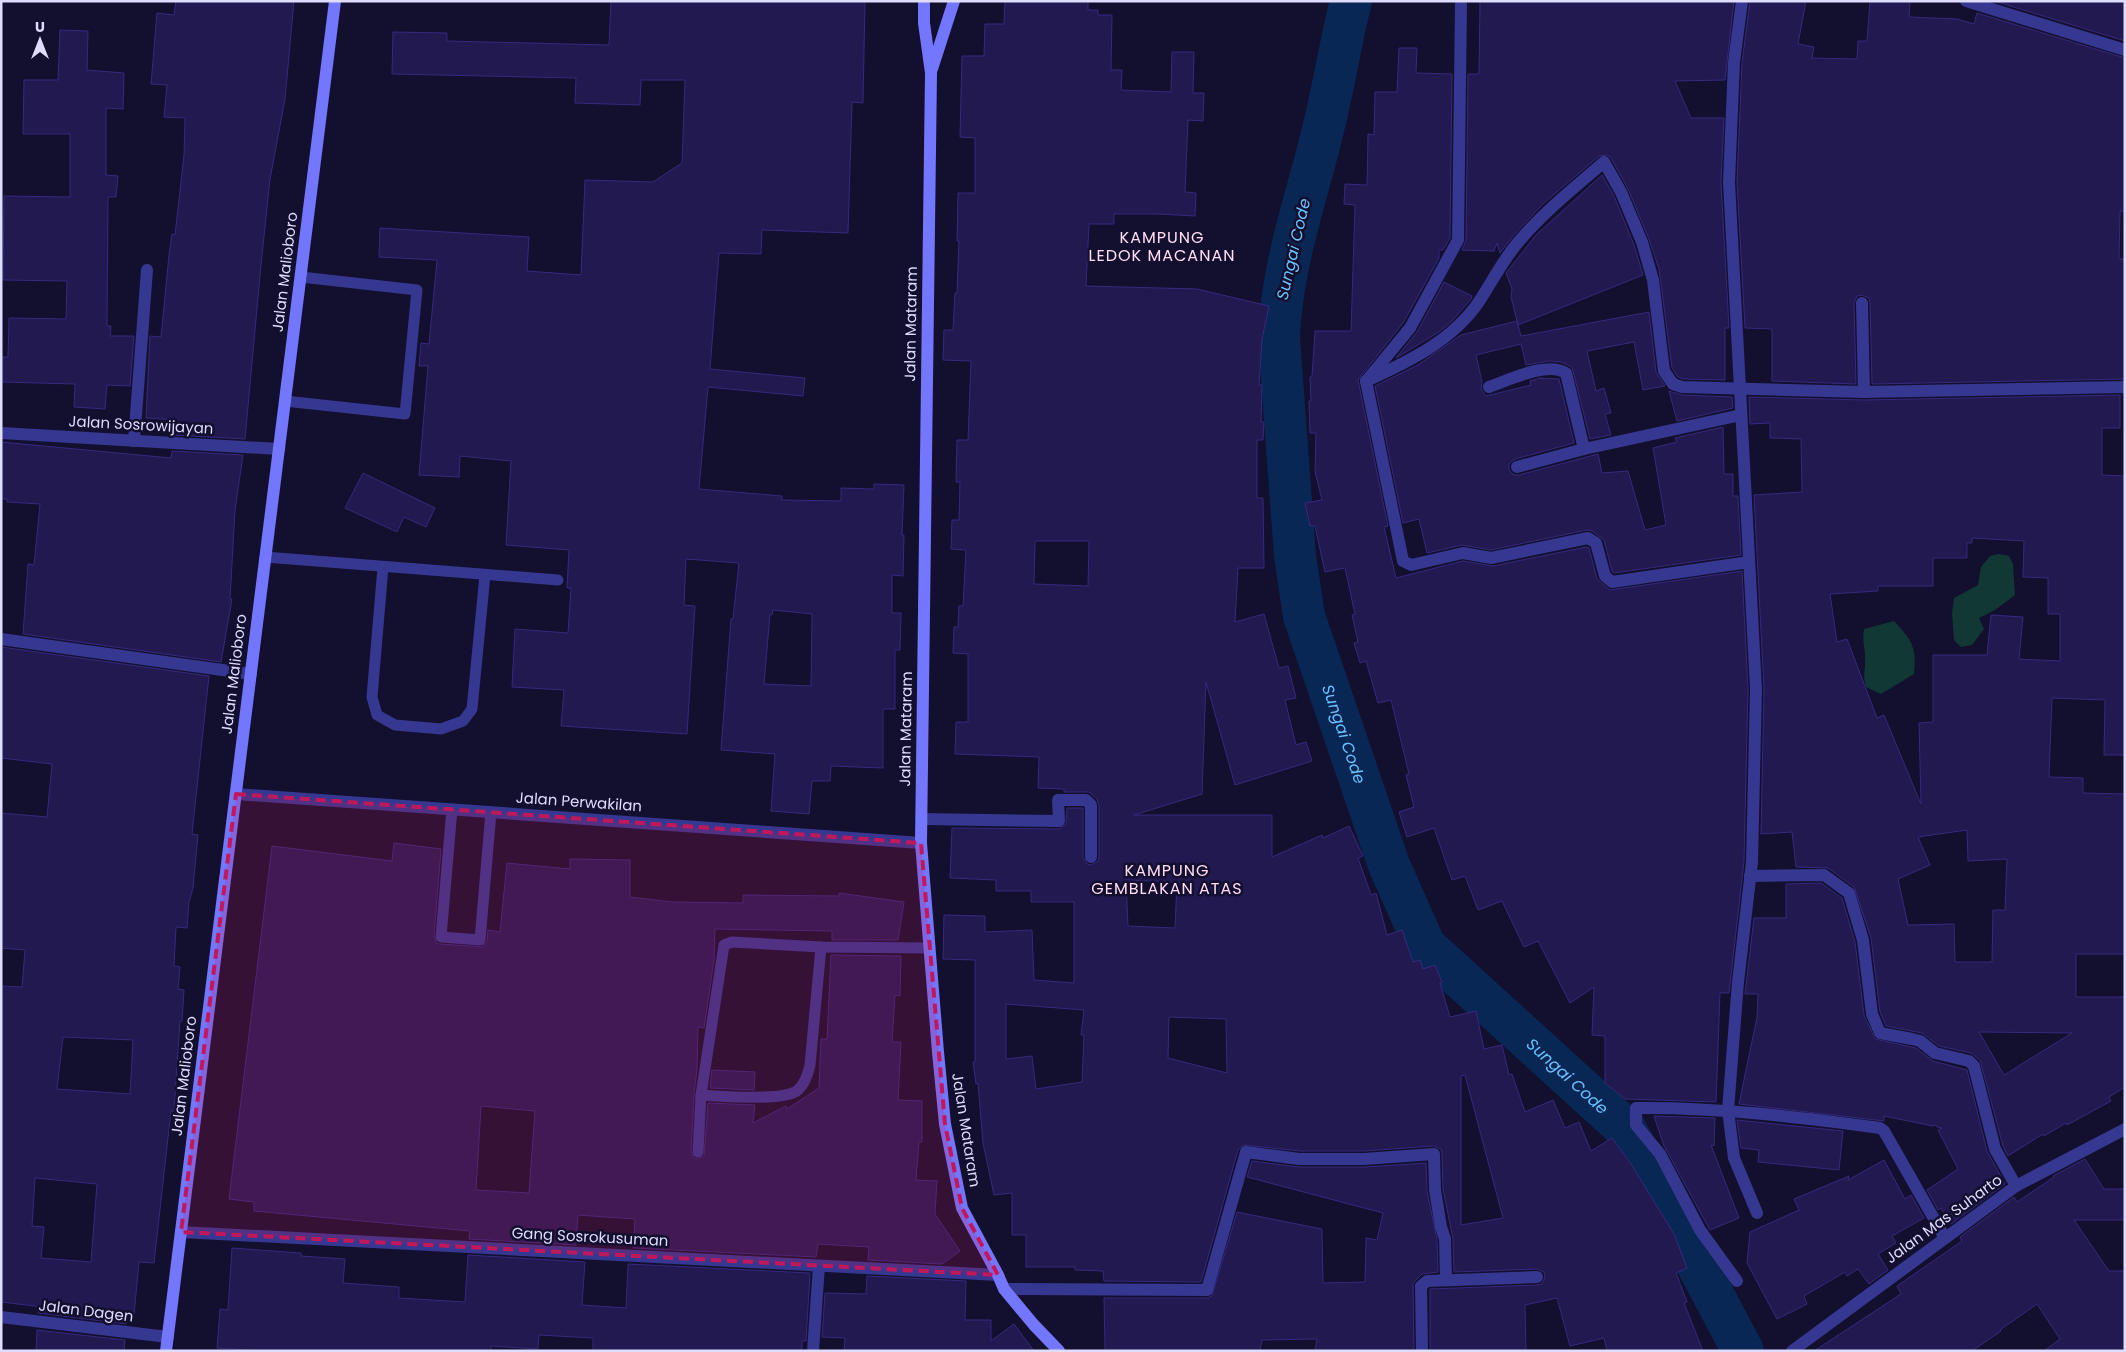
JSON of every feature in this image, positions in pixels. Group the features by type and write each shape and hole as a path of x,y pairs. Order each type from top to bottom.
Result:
{"main road":[{"name":"Jalan Malioboro","path":"166,1351 335,1"},
{"name":"Jalan Mataram","path":"924,1 924,22 931,73 921,843 945,1124 962,1208 1004,1289 1059,1351"},
{"name":"Jalan Mataram","path":"931,73 954,1"}],"street":[{"path":"1742,1 1734,62 1729,182 1756,689 1752,862 1738,982 1728,1110 1734,1158 1757,1213"},
{"path":"1966,1 2125,50"},
{"path":"1366,381 1410,328 1458,240 1462,2"},
{"path":"1366,381 1398,366 1450,335 1479,302 1518,241 1551,207 1604,162 1621,192 1635,225 1653,280 1664,372 1673,384 1682,387 1864,392 2125,387"},
{"path":"134,441 147,270"},
{"path":"1862,303 1864,392"},
{"path":"1489,387 1539,370 1559,368 1566,373 1584,449"},
{"path":"1366,381 1403,561 1412,565 1463,553 1491,558 1588,538 1596,542 1606,578 1612,582 1749,562"},
{"path":"1517,467 1584,449 1741,415"},
{"name":"Jalan Sosrowijayan","path":"1,433 279,449"},
{"path":"1,639 251,674"},
{"name":"Jalan Perwakilan","path":"236,794 921,843"},
{"path":"921,819 1059,821 1058,800 1086,800 1091,805 1091,857"},
{"path":"1750,876 1824,875 1849,894 1863,940 1872,1014 1880,1033 1912,1038 1920,1041 1935,1053 1970,1061 1974,1066 1995,1148 2016,1186"},
{"path":"1738,1281 1700,1230 1660,1154 1636,1125 1636,1108 1728,1110 1880,1128 1884,1131 1946,1238"},
{"name":"Jalan Mas Suharto","path":"1792,1351 2016,1186 2125,1128"},
{"path":"1004,1289 1207,1290 1246,1152 1299,1159 1364,1159 1434,1154 1436,1190 1441,1227 1445,1239 1446,1280"},
{"name":"Gang Sosrokusuman","path":"181,1232 998,1275"},
{"path":"814,1351 819,1266"},
{"path":"1422,1351 1421,1286 1427,1281 1537,1277"},
{"name":"Jalan Dagen","path":"1,1318 168,1337"}],"lane":[{"path":"285,401 405,414 417,290 301,277"},
{"path":"265,557 558,580"},
{"path":"383,567 372,697 377,715 395,725 441,730 463,721 472,709 486,575"},
{"path":"452,809 441,937 480,940 491,812"},
{"path":"698,1152 701,1095 724,945 732,942 821,947 929,948"},
{"path":"701,1095 784,1097 798,1090 806,1079 810,1065 821,947"}],"highlighted area":[{"path":"236,794 921,843 945,1124 962,1208 998,1275 181,1232"}],"green space":[{"path":"1999,554 2009,556 2013,564 2015,595 1995,610 1979,618 1984,629 1972,645 1961,647 1954,640 1952,613 1954,598 1978,585 1981,567 1990,556"},
{"path":"1894,621 1912,645 1915,657 1914,674 1881,694 1866,687 1864,678 1864,629"}],"building":[{"path":"176,1 294,1 285,99 270,179 245,439 173,435 175,420 146,418 150,336 161,337 169,255 172,234 175,235 184,155 185,118 164,117 167,85 151,84 157,13 174,15"},
{"path":"611,1 865,1 863,103 852,102 848,233 762,230 761,254 719,253 710,369 805,378 803,396 708,387 699,489 782,496 782,500 841,501 841,488 874,489 874,484 904,485 903,576 892,575 892,613 901,613 900,650 895,650 895,709 883,709 883,768 831,766 830,781 812,781 809,814 771,811 775,754 721,750 731,619 733,619 739,563 686,559 684,605 695,606 687,734 561,726 564,690 512,687 515,629 568,633 571,588 567,588 569,550 506,545 511,461 460,456 459,477 419,475 428,366 419,366 421,343 429,344 437,260 379,257 380,228 529,237 527,271 581,275 585,180 653,182 682,163 685,80 641,80 640,105 575,103 576,78 392,74 393,32 447,33 447,41 609,45","holes":["773,610 812,614 811,686 764,684 770,614 772,615"]},
{"path":"1005,1 1088,1 1088,10 1098,10 1098,15 1112,15 1111,70 1122,70 1121,90 1171,92 1172,52 1194,52 1193,93 1204,93 1203,121 1188,120 1185,192 1196,193 1195,216 1114,214 1114,224 1089,224 1086,286 1197,289 1269,306 1262,339 1259,385 1262,385 1261,422 1264,422 1263,440 1257,440 1257,498 1263,498 1264,568 1238,568 1235,622 1264,614 1279,668 1288,666 1296,698 1285,700 1296,745 1306,742 1312,761 1235,785 1206,682 1202,794 1134,815 1272,815 1272,857 1322,835 1323,838 1349,826 1363,856 1358,858 1371,895 1376,893 1387,935 1402,930 1413,962 1420,960 1423,969 1435,965 1442,982 1440,983 1450,1017 1476,1011 1484,1049 1502,1045 1509,1075 1512,1074 1525,1112 1553,1100 1565,1128 1579,1122 1591,1151 1612,1138 1631,1164 1674,1234 1687,1268 1676,1273 1687,1302 1684,1303 1703,1351 1607,1351 1604,1338 1570,1346 1557,1298 1525,1305 1526,1351 1430,1351 1430,1289 1537,1285 1542,1284 1545,1277 1544,1272 1537,1269 1454,1272 1453,1239 1443,1189 1442,1154 1441,1149 1434,1146 1364,1151 1300,1151 1243,1145 1238,1150 1201,1282 1104,1281 1103,1271 1075,1270 1075,1267 1026,1267 1026,1235 1012,1235 1012,1193 994,1195 983,1143 978,1083 976,1084 973,1062 975,1062 975,960 943,959 944,915 985,916 985,932 1032,930 1034,980 1074,983 1074,902 1031,902 1031,891 996,891 996,880 950,878 952,828 1059,829 1066,824 1067,808 1083,808 1083,857 1087,864 1091,865 1098,861 1099,857 1099,805 1097,799 1089,792 1064,792 1064,789 1038,788 1039,757 955,754 956,722 968,722 968,654 953,653 954,627 958,627 959,606 963,606 966,550 951,549 952,520 959,520 960,482 956,482 957,440 968,440 971,361 943,360 944,330 953,330 955,293 957,293 958,193 975,193 975,138 960,137 962,56 984,56 985,24 1004,24","holes":["1035,541 1089,541 1088,586 1034,584","1126,880 1177,882 1175,928 1128,926","1006,1004 1084,1010 1081,1035 1084,1035 1082,1082 1036,1089 1032,1056 1006,1059","1169,1017 1226,1019 1227,1073 1168,1058","1465,1075 1503,1218 1461,1225 1461,1076"]},
{"path":"1480,1 1734,1 1725,80 1675,81 1691,118 1724,118 1721,182 1729,328 1725,328 1725,380 1683,379 1678,377 1672,368 1659,269 1649,239 1628,189 1611,158 1607,155 1599,156 1544,203 1500,253 1497,243 1494,251 1462,250 1466,240 1468,74 1479,74"},
{"path":"1750,1 1806,1 1798,44 1814,47 1812,58 1857,59 1858,41 1867,41 1870,1 1910,1 1909,17 1957,19 1974,24 1977,13 2125,58 2125,211 2120,211 2119,259 2125,259 2125,379 1872,384 1870,303 1869,298 1862,295 1857,296 1854,303 1856,384 1772,381 1772,329 1745,328 1737,182 1742,63"},
{"path":"1994,1 2125,1 2125,41"},
{"path":"60,30 88,31 87,70 124,73 123,109 106,108 106,175 118,176 116,197 108,197 107,326 111,326 110,336 134,336 130,386 107,385 105,409 74,407 75,384 1,382 1,357 8,357 9,318 66,319 67,281 3,280 4,196 70,197 70,134 23,134 24,80 58,80"},
{"path":"1399,48 1417,48 1416,73 1452,74 1450,238 1443,250 1439,250 1439,258 1403,323 1358,380 1388,526 1384,527 1396,578 1463,561 1493,566 1586,547 1589,548 1597,579 1610,590 1742,571 1748,689 1744,861 1729,993 1720,993 1716,1102 1625,1099 1605,1083 1605,1036 1592,1035 1594,987 1570,1003 1538,941 1524,947 1502,901 1478,910 1465,876 1452,880 1434,828 1407,837 1399,812 1414,807 1406,775 1409,774 1391,700 1378,703 1366,661 1360,663 1354,643 1358,642 1352,615 1355,614 1345,568 1325,572 1315,526 1310,526 1305,503 1322,500 1315,471 1316,433 1310,433 1310,377 1312,376 1315,331 1351,331 1355,205 1344,204 1345,184 1367,185 1368,134 1374,135 1375,92 1397,92"},
{"path":"1602,175 1614,196 1634,245 1643,275 1518,325 1511,297 1512,289 1506,273 1536,235"},
{"path":"1444,282 1472,296 1471,299 1452,321 1439,332 1396,358 1417,332"},
{"path":"1649,312 1656,372 1665,386 1643,390 1634,342 1587,351 1596,391 1604,388 1611,413 1605,414 1611,435 1590,439 1572,367 1561,362 1549,361 1526,365 1521,344 1476,355 1482,382 1481,389 1486,396 1531,385 1530,381 1540,378 1559,379 1574,443 1515,459 1509,464 1509,470 1514,475 1519,475 1598,454 1602,473 1628,471 1645,530 1666,525 1653,448 1677,442 1675,438 1723,427 1724,474 1733,474 1733,496 1738,496 1741,555 1614,573 1604,540 1592,531 1587,530 1491,550 1462,545 1427,553 1419,519 1403,523 1375,386 1418,365 1461,335 1517,321 1521,336"},
{"path":"1669,391 1682,395 1732,397 1733,408 1677,421"},
{"path":"2120,395 2120,428 2102,428 2102,475 2125,476 2125,755 2104,755 2105,700 2052,698 2049,777 2083,778 2083,793 2125,794 2125,954 2076,954 2076,997 2125,997 2125,1087 2109,1097 2111,1101 2067,1125 2066,1123 2044,1136 2043,1134 2008,1156 2003,1146 1980,1060 1971,1053 1939,1046 1922,1033 1886,1026 1880,1012 1871,938 1854,887 1828,868 1796,867 1792,832 1761,834 1764,689 1754,495 1802,492 1801,439 1770,438 1770,423 1750,424 1749,397 1864,400","holes":["1972,538 2024,541 2023,577 2048,578 2048,614 2060,614 2060,661 2019,659 2023,617 1991,615 1987,655 1933,655 1933,722 1919,723 1921,804 1884,715 1877,718 1847,639 1837,642 1830,594 1878,591 1878,586 1933,586 1933,558 1967,558 1967,543 1972,543","1967,830 1968,861 2007,859 2005,910 1993,910 1992,962 1955,962 1954,924 1908,925 1898,879 1930,865 1918,837","1979,1032 2072,1033 2004,1075"]},
{"path":"1,442 171,458 172,451 243,455 235,510 230,599 232,599 221,662 23,634 28,564 34,565 40,504 7,502 7,499 1,499"},
{"path":"363,473 435,508 426,527 404,517 397,532 345,508"},
{"path":"1,647 209,676 192,834 198,835 193,888 189,902 187,928 176,927 174,966 180,967 178,989 184,990 174,1111 171,1111 154,1263 139,1262 134,1315 126,1315 126,1324 38,1313 38,1307 35,1306 1,1302 1,986 22,987 25,950 1,948 1,813 47,817 52,764 1,758","holes":["63,1037 133,1040 130,1094 57,1089","35,1178 97,1184 91,1262 41,1258 44,1227 32,1226"]},
{"path":"394,843 441,849 434,936 436,943 440,944 483,947 487,941 488,930 500,932 507,863 570,869 570,859 630,860 630,897 672,902 743,903 743,895 839,896 839,893 904,902 898,940 832,940 832,931 715,929 714,960 704,1028 698,1027 691,1152 694,1158 697,1159 704,1156 708,1103 755,1105 753,1123 786,1106 787,1109 819,1088 821,1039 827,1039 831,955 901,956 900,996 895,995 892,1042 901,1042 898,1100 922,1101 922,1142 919,1142 916,1180 937,1181 935,1214 960,1251 942,1264 868,1260 869,1247 818,1244 816,1257 633,1248 635,1219 578,1215 576,1245 469,1239 470,1231 254,1211 254,1202 229,1199 272,846 392,861","holes":["481,1106 535,1111 529,1193 476,1190"]},
{"path":"1821,883 1842,898 1855,942 1864,1015 1875,1039 1916,1048 1933,1061 1967,1070 1987,1151 2005,1184 1951,1224 1941,1208 1938,1210 1927,1190 1958,1169 1938,1130 1942,1128 1936,1125 1884,1116 1884,1121 1739,1104 1757,1017 1758,994 1745,994 1754,918 1786,918 1786,884"},
{"path":"712,1070 755,1072 754,1090 710,1088"},
{"path":"1654,1116 1715,1118 1714,1146 1711,1145 1739,1218 1710,1230 1664,1146"},
{"path":"1737,1120 1843,1131 1839,1170 1758,1162 1759,1150 1741,1148"},
{"path":"2085,1159 2104,1189 2125,1189 2125,1220 2074,1220 2109,1271 2125,1271 2125,1351 2044,1351 2060,1339 2037,1304 1972,1351 1814,1351 1901,1294 1897,1286 1962,1241 1960,1237 2014,1197 2017,1202 2053,1176"},
{"path":"1884,1160 1905,1199 1911,1195 1924,1218 1892,1236 1896,1243 1878,1254 1888,1270 1869,1284 1858,1269 1847,1276 1845,1272 1804,1296 1807,1304 1777,1319 1747,1263 1750,1232 1799,1210 1794,1199 1849,1176 1848,1180"},
{"path":"1252,1161 1299,1167 1365,1167 1426,1163 1427,1191 1437,1240 1438,1272 1422,1274 1413,1283 1414,1351 1315,1351 1317,1339 1262,1340 1260,1351 1105,1351 1104,1298 1207,1298 1212,1296 1237,1212 1322,1229 1323,1283 1365,1282 1366,1238 1377,1240 1383,1213 1247,1177"},
{"path":"232,1248 301,1253 301,1256 345,1259 343,1283 399,1287 399,1298 465,1302 468,1255 585,1262 582,1305 626,1308 628,1264 810,1273 806,1341 802,1341 802,1351 593,1351 593,1338 539,1335 538,1349 491,1346 491,1351 263,1351 217,1348 220,1309 228,1310"},
{"path":"867,1276 966,1281 965,1320 991,1320 991,1341 1014,1324 1034,1351 844,1351 845,1338 822,1337 825,1293 866,1294"},
{"path":"37,1330 125,1340 124,1351 36,1351"}],"waterway":[{"name":"Sungai Code","path":"1351,1 1326,117 1297,226 1281,309 1279,338 1295,556 1304,616 1389,865 1425,946 1625,1128 1743,1351"}],"district":[{"name":"KAMPUNG LEDOK MACANAN","path":"1162,246"},
{"name":"KAMPUNG GEMBLAKAN ATAS","path":"1167,879"}]}
